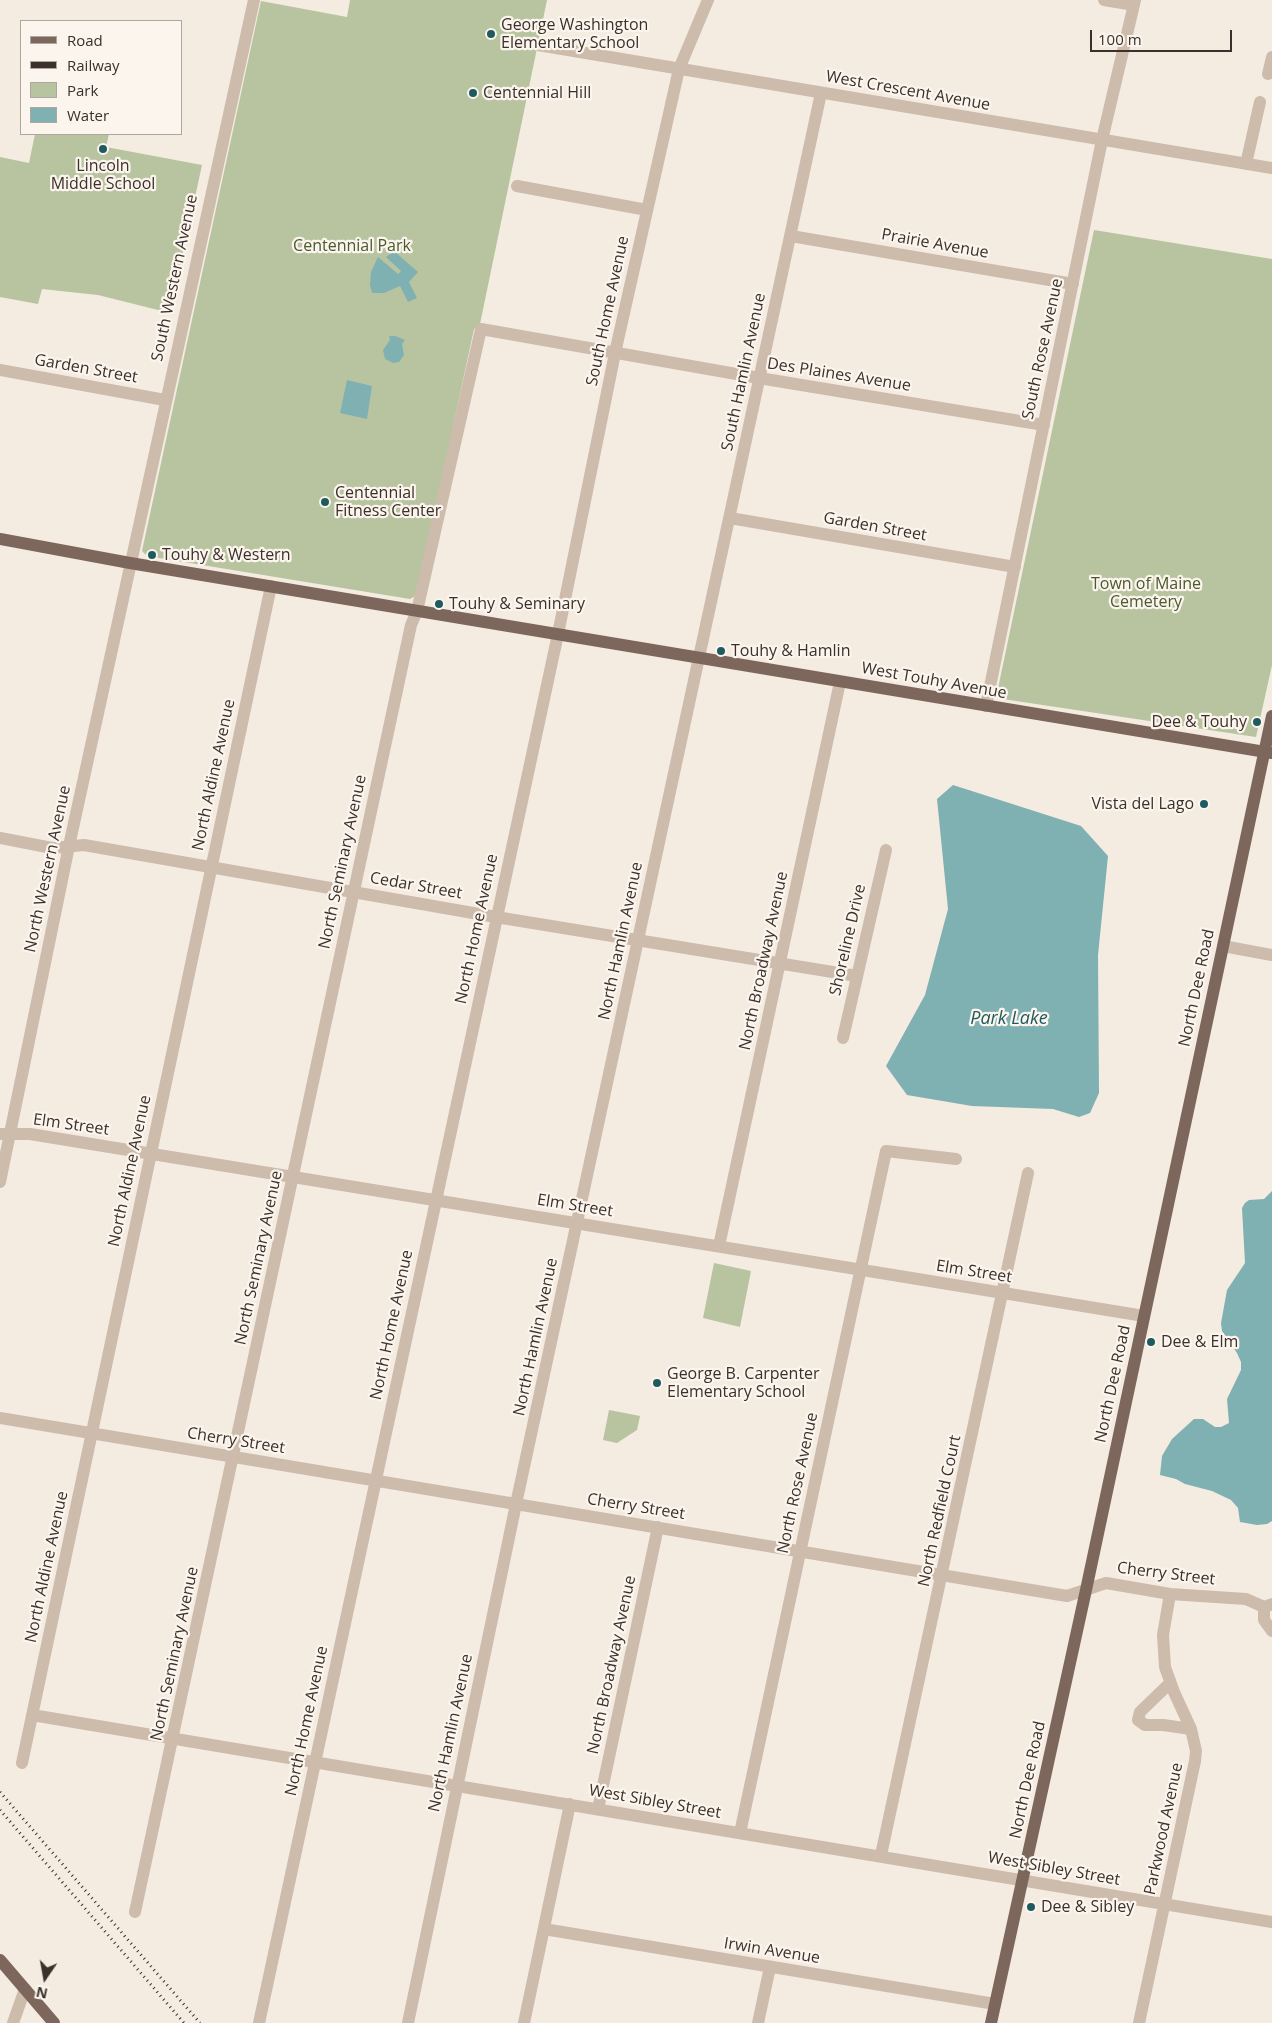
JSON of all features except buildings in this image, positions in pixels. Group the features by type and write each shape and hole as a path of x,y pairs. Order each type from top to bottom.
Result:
{"main road":[{"name":"West Touhy Avenue","path":"0,540 1268,753"},
{"name":"North Dee Road","path":"991,2023 1086,1590 1223,946 1268,753 1272,716"},
{"path":"0,1960 54,2023"}],"street":[{"name":"South Western Avenue","path":"130,563 254,0"},
{"name":"South Home Avenue","path":"558,634 614,353 679,69 708,0"},
{"path":"1104,0 1134,3"},
{"name":"South Rose Avenue","path":"986,706 1102,140 1134,3"},
{"name":"West Crescent Avenue","path":"538,45 1272,168"},
{"path":"1268,74 1272,57"},
{"name":"South Hamlin Avenue","path":"698,658 730,518 821,92"},
{"path":"1246,164 1260,102"},
{"path":"517,186 647,210"},
{"name":"Prairie Avenue","path":"791,236 1073,284"},
{"name":"Des Plaines Avenue","path":"481,329 759,378 1044,425"},
{"name":"North Seminary Avenue","path":"135,1912 411,625 417,611 481,329"},
{"name":"Garden Street","path":"0,370 165,400"},
{"name":"Garden Street","path":"730,518 1015,567"},
{"name":"North Western Avenue","path":"0,1182 5,1134 130,563"},
{"name":"North Aldine Avenue","path":"22,1763 271,586"},
{"name":"North Home Avenue","path":"259,2023 558,634"},
{"name":"North Hamlin Avenue","path":"408,2023 516,1504 698,658"},
{"name":"North Broadway Avenue","path":"719,1246 840,682"},
{"name":"Cedar Street","path":"0,838 52,848 84,845 496,917 856,976"},
{"name":"Shoreline Drive","path":"843,1038 886,850"},
{"path":"1223,946 1272,955"},
{"name":"Elm Street","path":"5,1134 30,1134 1144,1316"},
{"name":"North Rose Avenue","path":"740,1833 886,1151 956,1159"},
{"name":"North Redfield Court","path":"881,1856 1028,1173"},
{"name":"Cherry Street","path":"0,1418 1067,1596 1106,1583 1170,1594 1246,1599 1268,1605 1264,1620 1272,1631"},
{"name":"North Broadway Avenue","path":"598,1809 658,1527"},
{"name":"Parkwood Avenue","path":"1139,2023 1196,1760 1191,1729 1170,1682 1163,1653 1170,1594"},
{"path":"1170,1682 1140,1712 1138,1720 1144,1725 1163,1725 1191,1729"},
{"name":"West Sibley Street","path":"32,1715 1272,1922"},
{"path":"524,2023 570,1804"},
{"name":"Irwin Avenue","path":"544,1930 995,2004"},
{"path":"758,2023 770,1967"},
{"path":"13,2023 25,1989"}],"green space":[{"name":"Centennial Park","path":"350,0 547,0 480,324 474,329 417,595 410,599 147,556 142,551 261,1 347,17"},
{"name":"Lincoln Middle School","path":"35,135 109,135 106,147 202,165 170,313 98,295 42,289 38,304 0,297 0,157 29,163"},
{"name":"Town of Maine Cemetery","path":"1094,230 1272,259 1272,665 1256,737 996,698"},
{"path":"714,1263 751,1271 740,1327 703,1318"},
{"path":"609,1410 640,1416 637,1430 617,1443 603,1440"}],"water":[{"path":"394,251 418,272 409,282 417,298 408,302 400,286 384,293 372,293 370,285 371,272 378,257 398,274 401,271 386,257"},
{"path":"389,336 405,340 402,344 404,355 399,362 393,363 385,359 383,350 390,340"},
{"path":"347,380 372,386 367,419 340,413"},
{"name":"Park Lake","path":"953,785 1081,826 1108,856 1098,955 1099,1093 1090,1113 1079,1117 1053,1109 972,1106 907,1095 886,1066 925,995 948,909 937,799"},
{"path":"1272,1191 1272,1521 1267,1524 1257,1525 1240,1522 1238,1508 1231,1500 1212,1491 1160,1475 1162,1456 1172,1439 1194,1419 1203,1419 1215,1427 1221,1427 1229,1423 1227,1399 1241,1370 1241,1362 1222,1331 1221,1323 1227,1290 1245,1263 1242,1208 1249,1200 1264,1199"}],"railway":[{"path":"0,1792 200,2023"},
{"path":"0,1810 184,2023"}],"place":[{"name":"George Washington Elementary School","path":"491,34"},
{"name":"Centennial Hill","path":"473,93"},
{"name":"Lincoln Middle School","path":"103,149"},
{"name":"Centennial Fitness Center","path":"325,502"},
{"name":"Touhy & Western","path":"152,555"},
{"name":"Touhy & Seminary","path":"439,604"},
{"name":"Touhy & Hamlin","path":"721,651"},
{"name":"Dee & Touhy","path":"1257,722"},
{"name":"Vista del Lago","path":"1204,804"},
{"name":"Dee & Elm","path":"1151,1342"},
{"name":"George B. Carpenter Elementary School","path":"657,1383"},
{"name":"Dee & Sibley","path":"1031,1907"}]}
